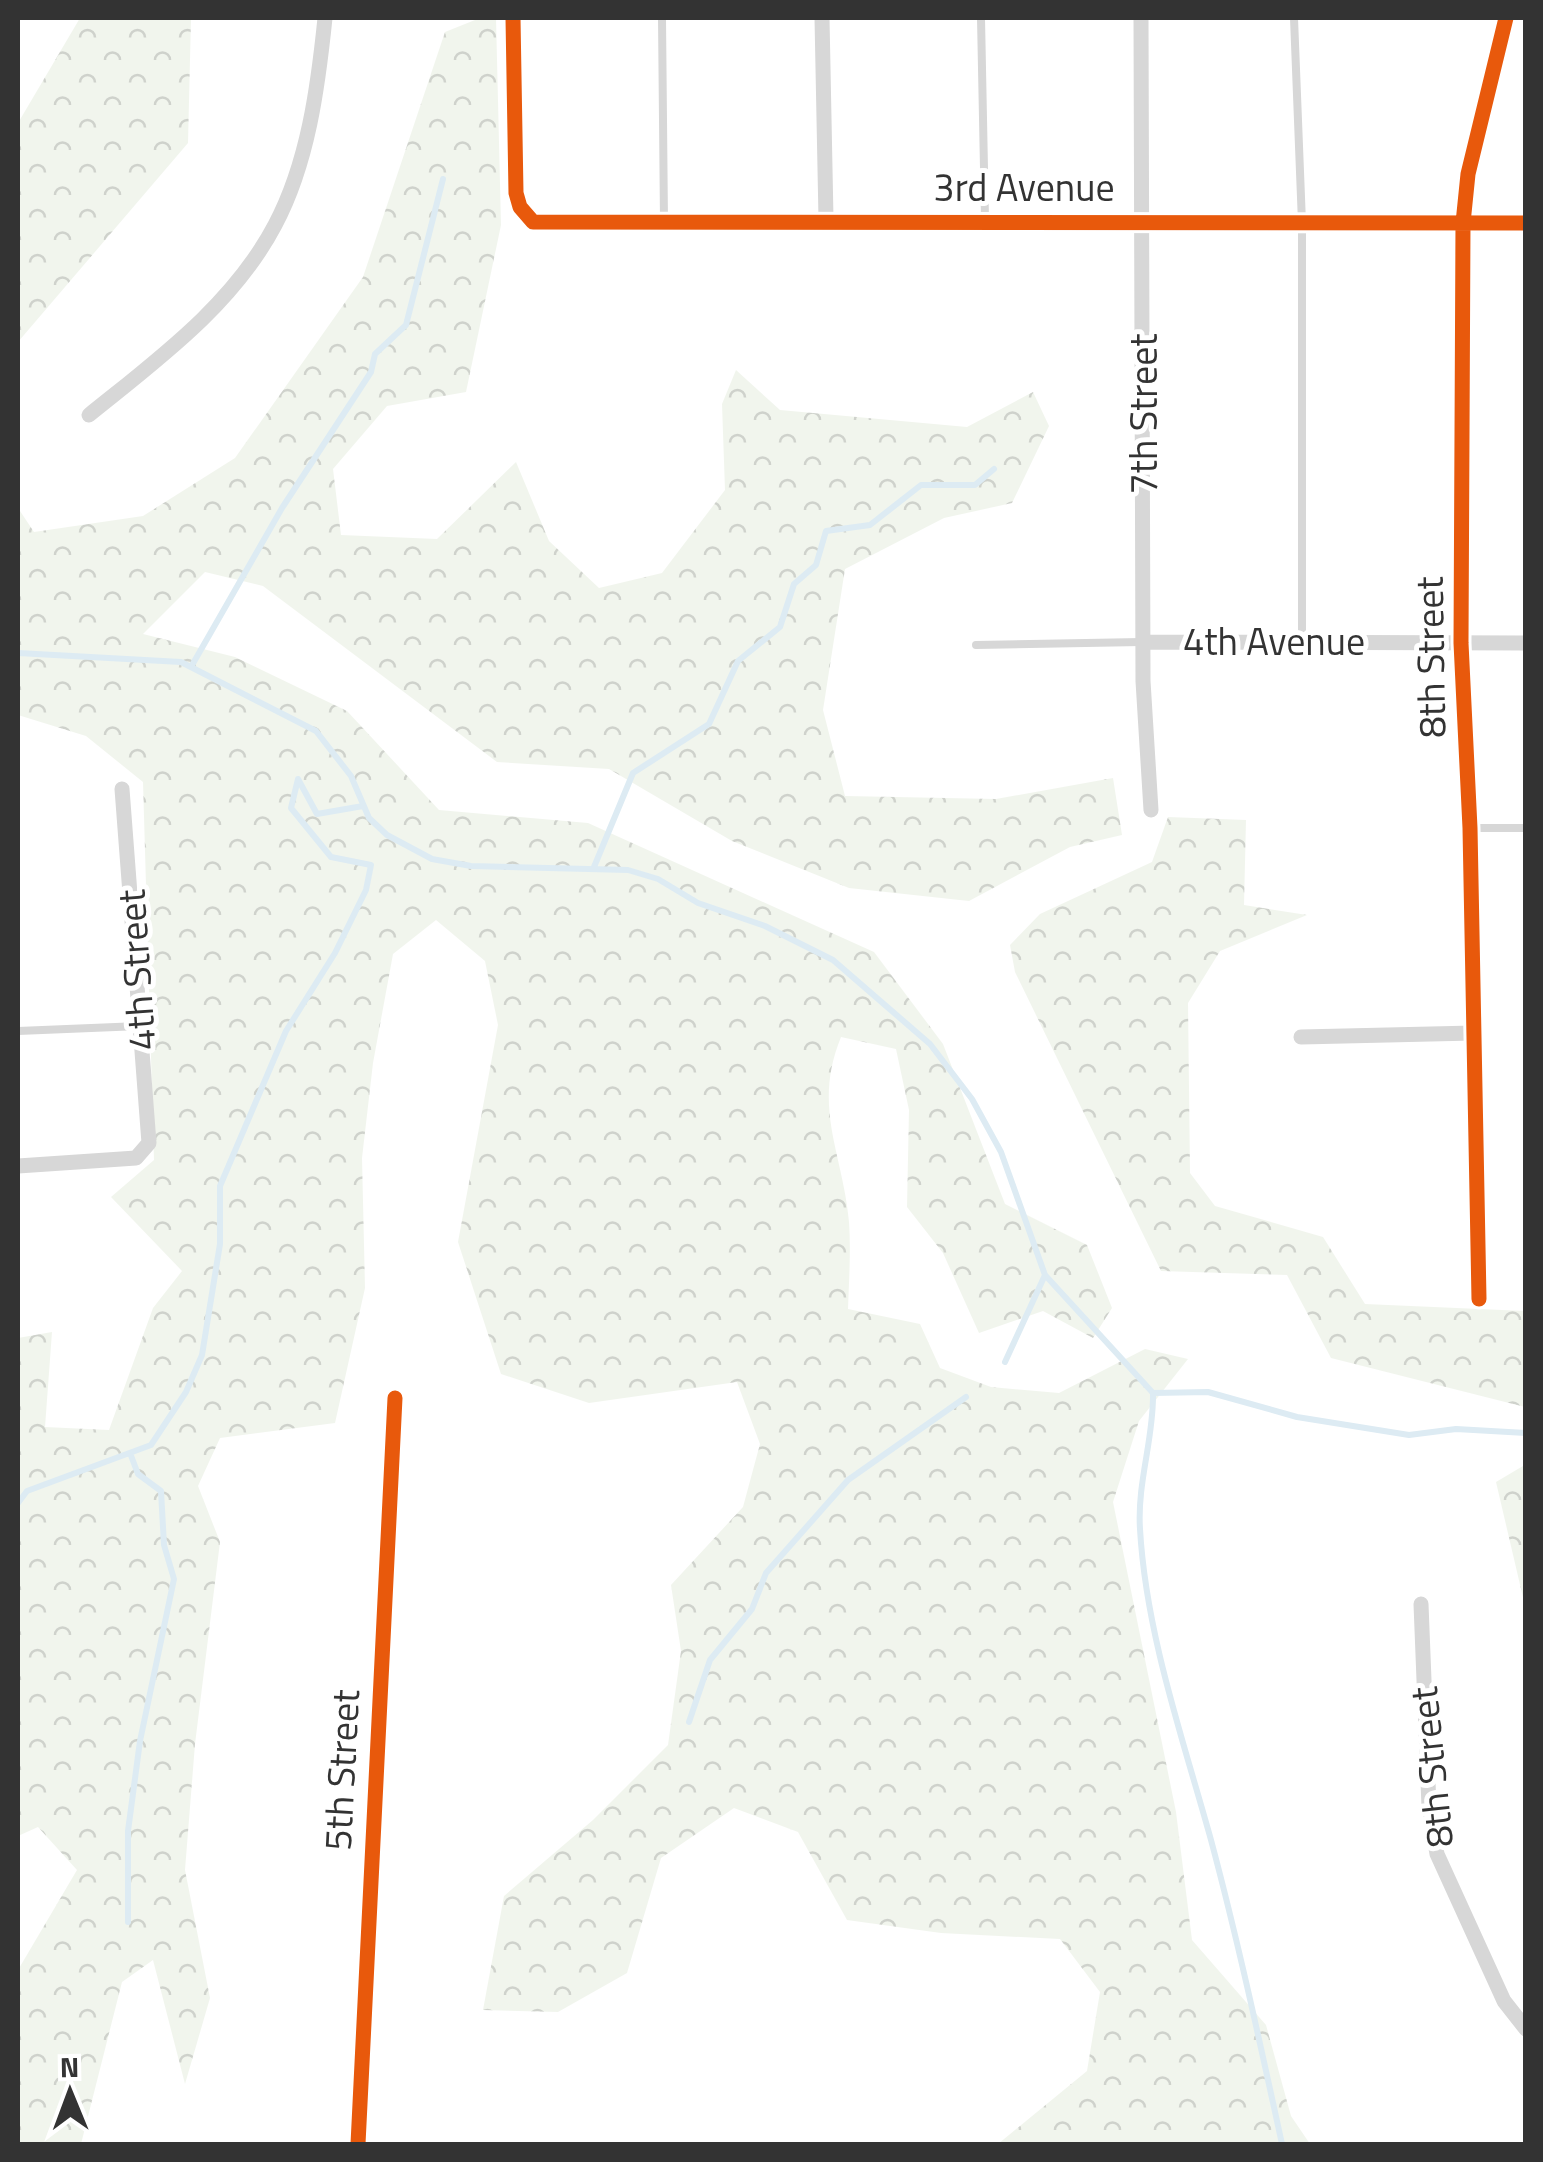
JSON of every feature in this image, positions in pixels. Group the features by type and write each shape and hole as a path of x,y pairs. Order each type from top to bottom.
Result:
{"street":[{"path":"89,415 183,339 249,264 276,224 305,144 325,18"},
{"name":"3rd Avenue","path":"513,18 516,193 524,214 533,222 986,219 1526,223"},
{"path":"822,18 826,219"},
{"name":"7th Street","path":"1140,18 1144,642 1151,810"},
{"name":"8th Street","path":"1479,1298 1470,828 1461,643 1463,223 1468,174 1506,18"},
{"name":"4th Avenue","path":"1144,642 1526,642"},
{"name":"4th Street","path":"18,1166 136,1158 146,1150 122,790"},
{"path":"1301,1037 1474,1033"},
{"name":"5th Street","path":"358,2144 395,1398"},
{"name":"8th Street","path":"1421,1604 1429,1807 1437,1854 1504,2001 1526,2029"}],"lane":[{"path":"662,18 664,222"},
{"path":"980,18 986,219"},
{"path":"1294,18 1302,223 1302,642"},
{"path":"976,645 1144,642"},
{"path":"1470,828 1526,828"},
{"path":"18,1031 140,1026"}],"green space":[{"path":"80,18 191,18 188,143 18,342 18,123"},
{"path":"480,18 496,18 501,225 466,392 387,406 333,469 341,535 437,539 516,462 549,541 599,588 662,573 725,490 722,404 736,370 780,410 967,427 1033,392 1049,426 1012,503 944,518 845,569 823,710 845,796 996,799 1113,778 1122,835 1070,847 969,901 849,888 732,841 609,769 497,762 263,586 205,572 143,634 235,657 347,711 439,810 588,823 874,952 943,1044 1005,1204 1087,1245 1112,1308 1093,1338 1043,1311 979,1333 943,1253 907,1207 909,1110 896,1049 841,1037 829,1086 829,1109 849,1222 848,1309 920,1324 940,1368 991,1387 1059,1393 1145,1349 1188,1359 1139,1421 1113,1502 1176,1812 1192,1940 1266,2025 1291,2116 1310,2144 998,2144 1087,2071 1100,1992 1060,1939 941,1933 847,1920 798,1832 734,1808 661,1858 627,1973 558,2012 483,2010 504,1896 593,1820 668,1745 681,1651 671,1585 743,1507 760,1444 737,1382 589,1403 501,1374 458,1242 498,1025 485,961 436,920 393,954 373,1063 362,1158 365,1288 335,1423 220,1438 198,1486 220,1542 195,1744 185,1870 210,1998 185,2084 153,1960 122,1982 81,2144 18,2144 18,1970 77,1870 38,1827 18,1836 18,1338 52,1332 45,1427 109,1430 153,1308 182,1271 111,1197 154,1160 143,782 86,736 18,715 18,508 34,532 143,516 235,458 363,277 445,32"},
{"path":"1168,817 1246,820 1244,905 1307,915 1220,951 1188,1003 1190,1173 1215,1206 1323,1237 1365,1304 1525,1311 1525,1407 1331,1358 1287,1275 1161,1271 1015,972 1010,945 1040,914 1152,862"},
{"path":"1523,1466 1526,1468 1525,1606 1496,1482"}],"waterway":[{"path":"191,667 282,508 371,372 375,354 406,325 443,179"},
{"path":"594,867 633,773 709,724 738,661 780,627 794,584 816,565 826,531 870,525 921,485 975,485 994,469"},
{"path":"18,653 181,662 316,731 351,776 369,818 387,835 432,859 471,866 628,870 658,879 698,903 765,926 833,960 930,1044 972,1099 1001,1152 1045,1275 1153,1393 1140,1512 1150,1608 1167,1686 1230,1916 1282,2144"},
{"path":"18,1503 27,1491 151,1445 186,1392 202,1355 220,1244 220,1186 286,1031 335,953 366,890 371,865 331,857 291,808 298,779 317,814 363,806"},
{"path":"1005,1362 1045,1275"},
{"path":"1153,1393 1208,1392 1297,1417 1409,1435 1456,1429 1526,1433"},
{"path":"689,1722 710,1660 752,1609 766,1573 848,1480 966,1397"},
{"path":"128,1922 128,1831 140,1741 174,1579 164,1545 161,1491 138,1474 130,1453"}],"cycle path":[{"path":"513,18 516,193 520,207 533,222 1526,223"},
{"path":"1479,1299 1470,828 1461,643 1463,223 1468,174 1506,18"},
{"path":"358,2144 395,1398"}]}
